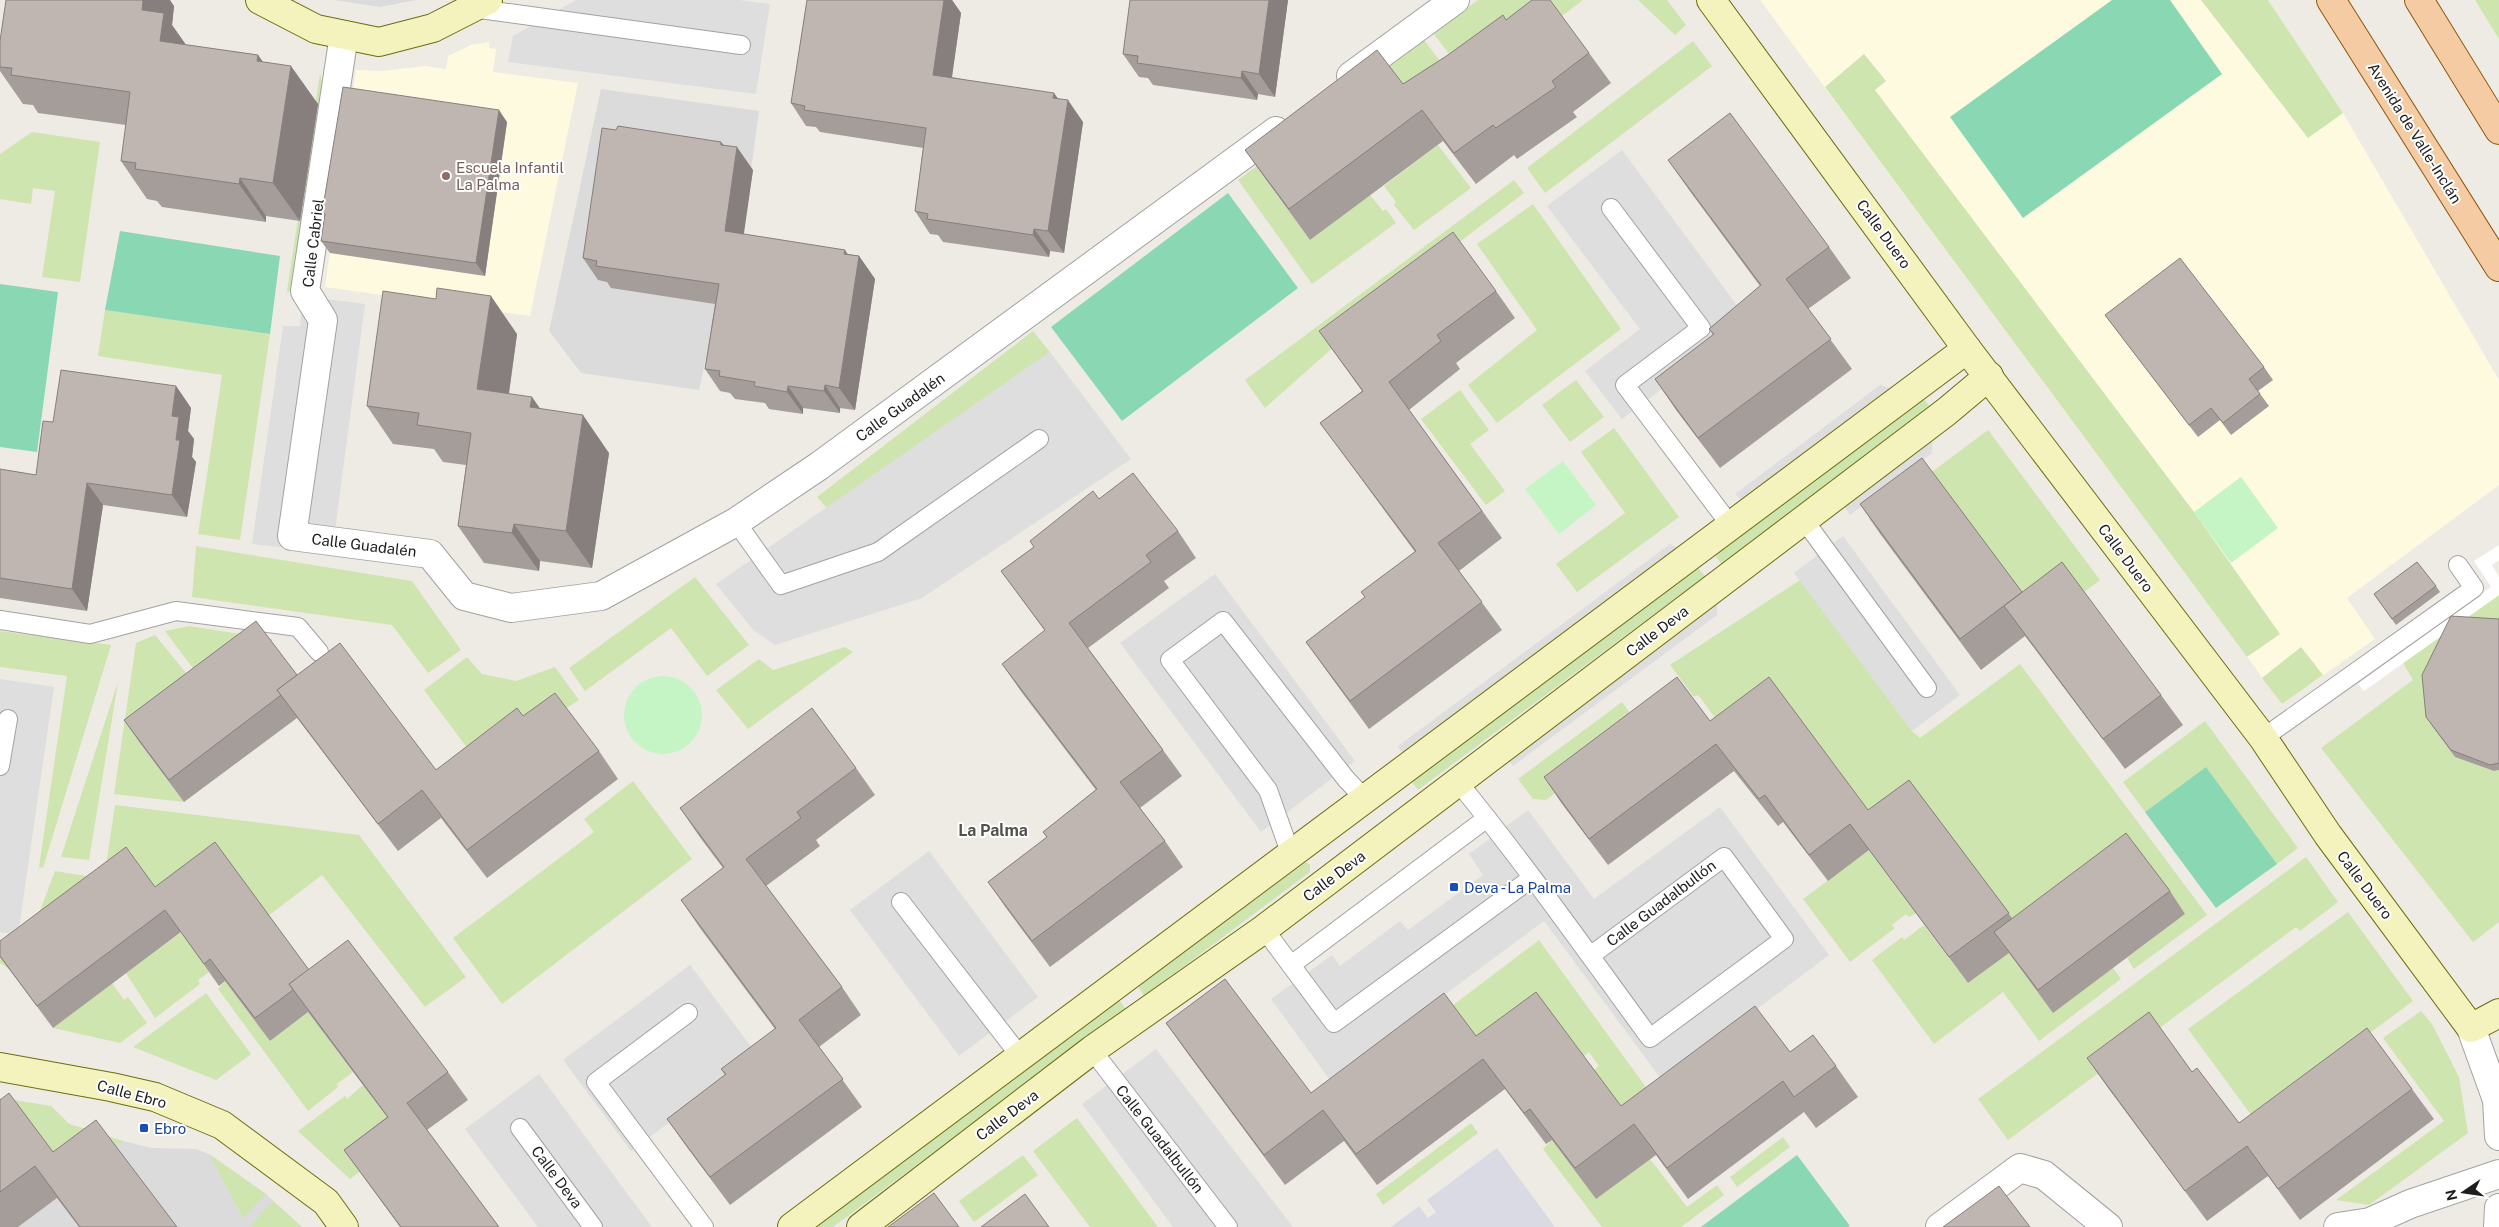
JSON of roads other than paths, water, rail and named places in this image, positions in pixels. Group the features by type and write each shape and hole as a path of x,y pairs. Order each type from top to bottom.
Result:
{"main road":[{"name":"Avenida de Valle-Inclán","path":"2331,0 2499,267"},
{"path":"2419,0 2499,130"}],"street":[{"path":"260,0 316,29 379,42 433,28 479,4"},
{"path":"1332,90 1455,0"},
{"name":"Calle Duero","path":"1712,0 1967,349 2264,738 2328,835 2471,1028 2496,1100 2499,1136"},
{"name":"Calle Cabriel","path":"292,536 323,320 305,291 344,35"},
{"name":"Calle Guadalén","path":"292,536 430,554 464,596 511,608 600,596 736,522 833,456 1293,118"},
{"path":"792,1227 1967,349"},
{"name":"Calle Deva","path":"861,1227 1092,1050 1264,929 1946,412 1989,376"},
{"path":"2471,1028 2499,1013"},
{"name":"Calle Ebro","path":"0,1067 156,1097 222,1125 326,1202 344,1227"},
{"path":"1940,1227 2020,1168 2044,1175 2108,1227"},
{"path":"2338,1227 2370,1222 2410,1204 2499,1174"},
{"path":"2498,1227 2499,1208"}],"lane":[{"path":"479,4 741,45"},
{"path":"1611,208 1701,328 1625,385 1731,526"},
{"path":"736,522 781,584 878,552 1039,439"},
{"path":"1804,520 1927,688"},
{"path":"2264,738 2474,588 2458,564"},
{"path":"0,620 90,634 176,611 298,627 319,652"},
{"path":"1291,855 1268,790 1170,660 1223,621 1346,779 1365,799"},
{"path":"0,766 8,719"},
{"path":"1458,782 1488,818 1590,956"},
{"path":"1291,965 1488,818"},
{"name":"Calle Guadalbullón","path":"1724,856 1784,939 1650,1038 1590,956 1724,856"},
{"path":"1264,929 1334,1023 1532,878"},
{"path":"901,902 1020,1056"},
{"path":"688,1013 596,1082 704,1227"},
{"name":"Calle Guadalbullón","path":"1092,1050 1228,1227"},
{"name":"Calle Deva","path":"520,1128 593,1227"}],"place":[{"name":"Escuela Infantil La Palma","path":"446,176"},
{"name":"Deva - La Palma","path":"1454,887"},
{"name":"Ebro","path":"144,1128"}],"district":[{"name":"La Palma","path":"993,830"}]}
